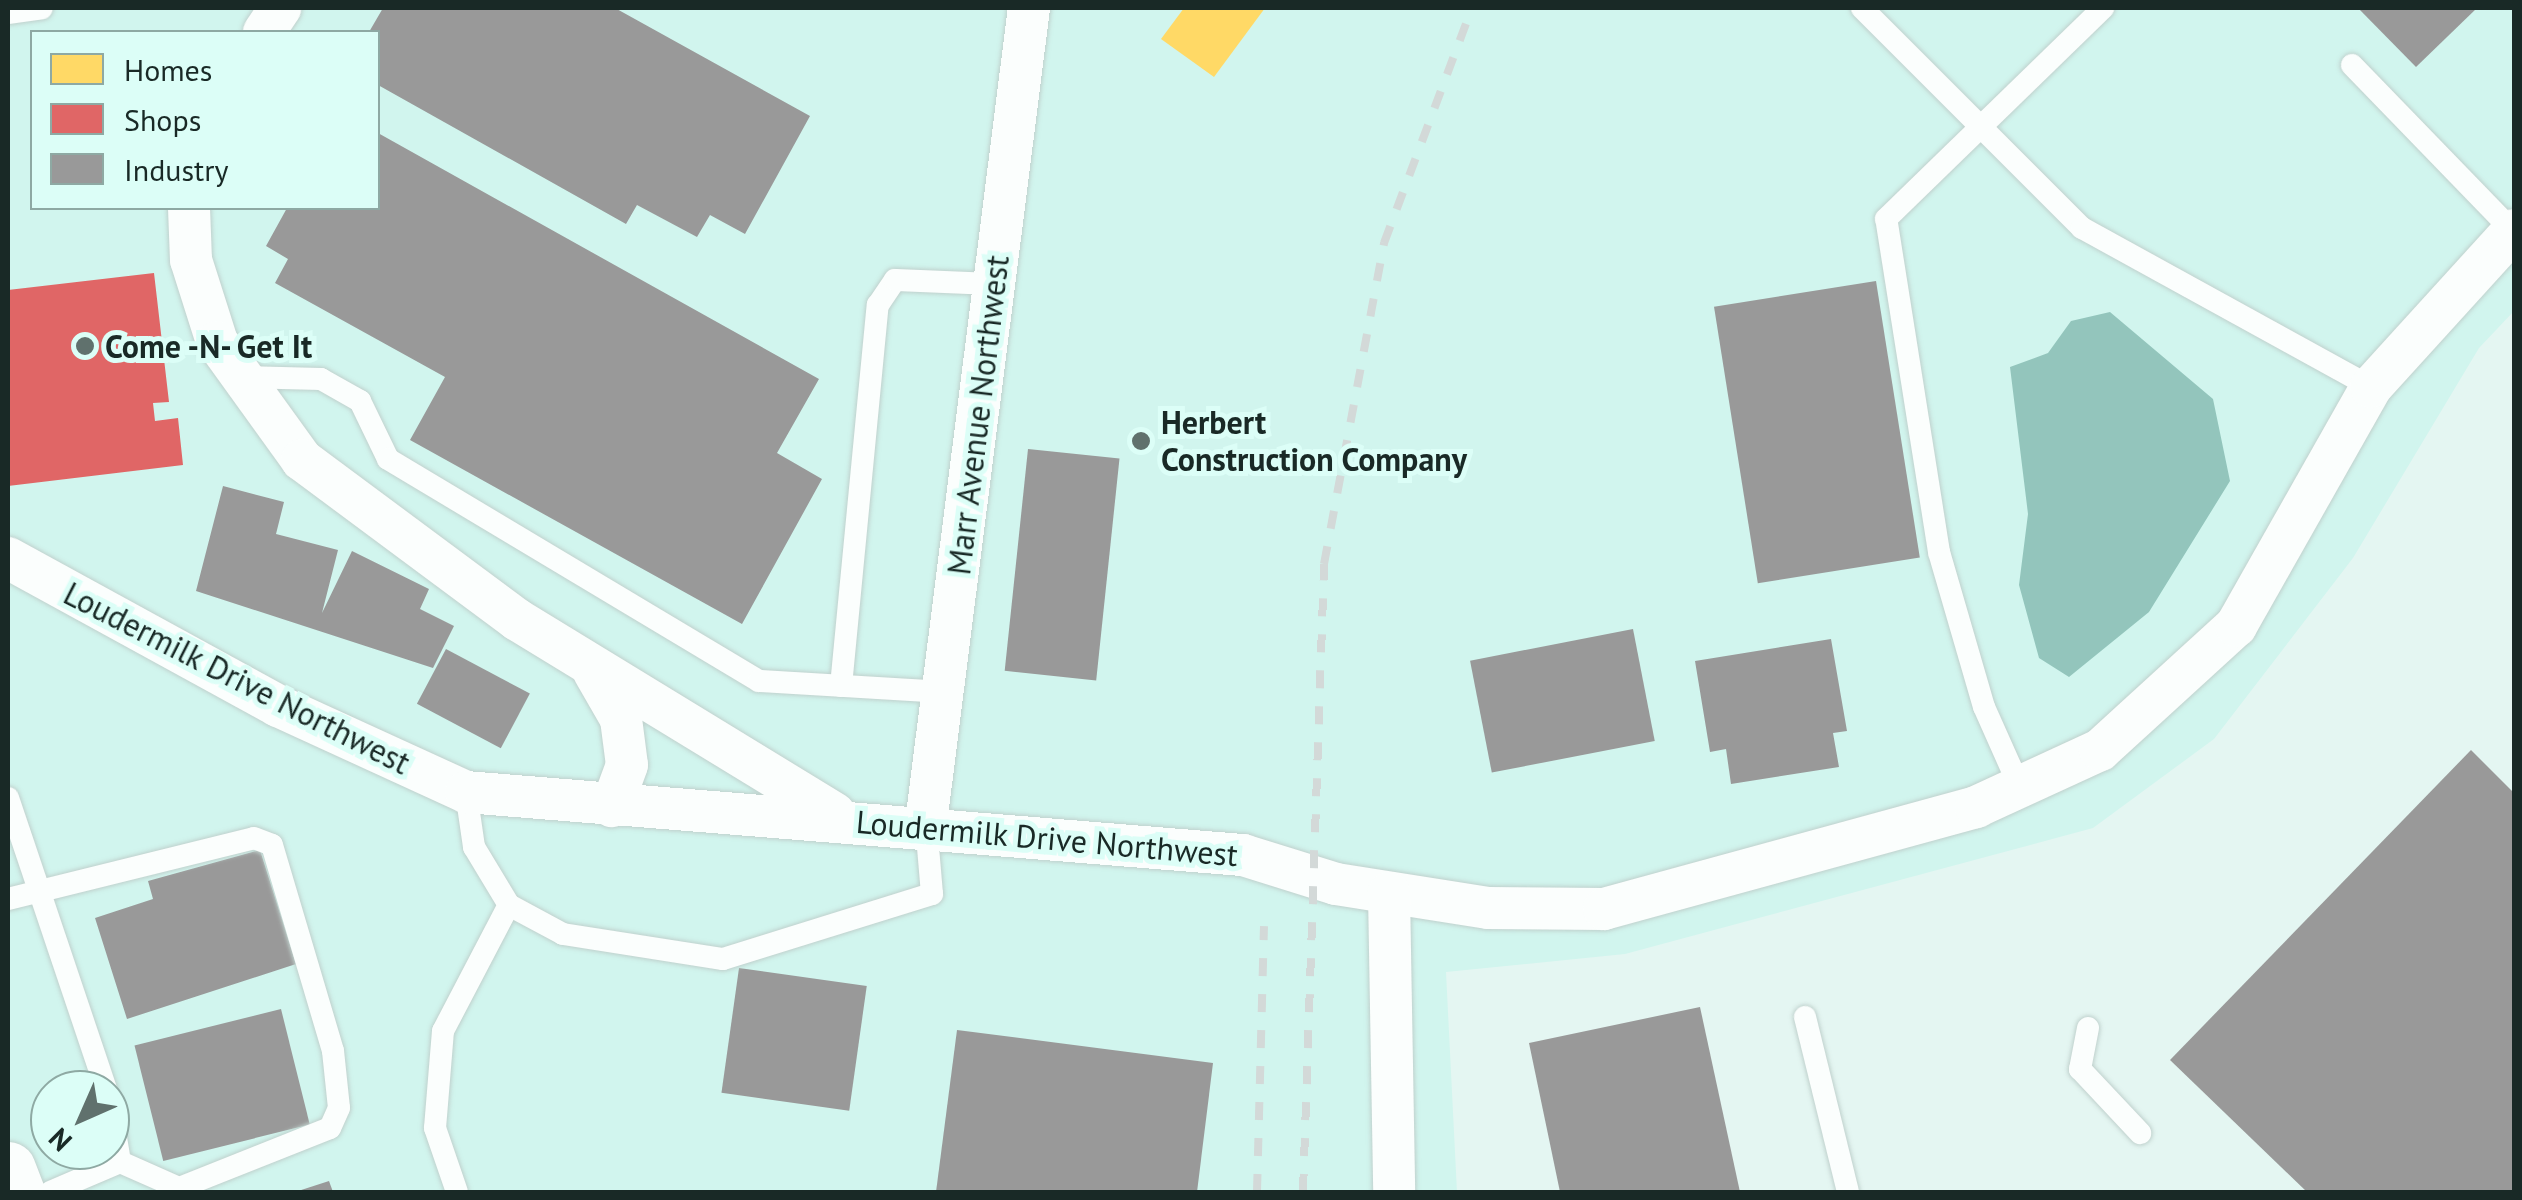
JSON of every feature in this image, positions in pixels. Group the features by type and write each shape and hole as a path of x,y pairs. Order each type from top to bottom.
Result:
{"main road":[{"path":"8,1169 17,1192"}],"street":[{"path":"265,30 280,8"},
{"name":"Marr Avenue Northwest","path":"926,823 1029,8"},
{"path":"190,210 200,297 238,378 302,460 360,510 591,667 845,819"},
{"name":"Loudermilk Drive Northwest","path":"8,558 278,706 466,792 612,806 926,823 1243,854 1389,893 1488,908 1604,909 2021,790 2100,750 2236,626 2372,387 2514,230"},
{"path":"591,667 622,719 627,765 612,806"},
{"path":"1389,893 1394,1192"}],"lane":[{"path":"8,13 42,8"},
{"path":"1862,8 2082,228 2372,387"},
{"path":"2021,790 1984,707 1939,552 1886,219 2103,8"},
{"path":"2352,65 2514,230"},
{"path":"840,686 878,304 894,280 994,284"},
{"path":"238,378 321,378 360,401 388,460 758,680 942,692"},
{"path":"466,792 474,847 509,905 563,934 723,958 932,894 926,823"},
{"path":"8,798 35,891 99,1070"},
{"path":"8,899 254,838 272,845 309,950 333,1051 339,1108 330,1128 179,1188 130,1166"},
{"path":"457,1192 435,1128 443,1031 509,905"},
{"path":"1805,1017 1848,1192"},
{"path":"2088,1028 2080,1069 2140,1133"},
{"path":"50,1192 101,1170"}],"shaded area":[{"path":"8,8 2514,8 2514,311 2479,348 2353,558 2214,739 2093,828 1625,954 1446,972 1457,1192 8,1192"},
{"path":"2110,312 2213,399 2230,481 2149,612 2069,677 2039,658 2019,585 2028,514 2010,367 2048,353 2071,321"}],"building: Homes":[{"path":"1184,8 1265,8 1214,77 1161,39"}],"building: Shops":[{"name":"Come -N- Get It","path":"154,273 169,402 153,403 155,421 178,418 183,465 8,486 8,290"}],"building: Industry":[{"path":"383,8 615,8 810,116 745,234 710,215 697,237 637,205 626,224 380,86 380,30 370,30"},
{"path":"2358,8 2477,8 2416,67"},
{"path":"380,134 819,379 777,453 822,479 742,624 410,440 445,377 275,283 288,259 266,246 286,210 380,210"},
{"path":"1876,281 1920,558 1758,583 1714,307"},
{"path":"1028,449 1119,459 1096,680 1005,671"},
{"path":"223,486 284,502 276,534 338,550 322,613 352,551 429,589 420,609 454,626 433,668 196,591"},
{"path":"1633,629 1655,741 1492,773 1470,661"},
{"path":"1831,639 1847,731 1833,733 1839,767 1731,784 1726,749 1710,752 1695,661"},
{"path":"446,649 530,694 501,748 417,704"},
{"path":"2471,750 2514,793 2514,1192 2307,1192 2170,1060"},
{"path":"260,850 296,964 127,1019 95,918 153,899 148,881"},
{"path":"739,968 867,986 849,1111 721,1093"},
{"path":"1700,1007 1740,1192 1560,1192 1529,1043"},
{"path":"281,1009 310,1124 163,1161 134,1046"},
{"path":"957,1030 1213,1063 1197,1192 936,1192"},
{"path":"329,1181 333,1192 295,1192"}],"railway":[{"path":"1303,1192 1324,564 1384,243 1472,8"},
{"path":"1257,1192 1264,926"}],"place":[{"name":"Come -N- Get It","path":"85,346"},
{"name":"Herbert Construction Company","path":"1141,441"}]}
